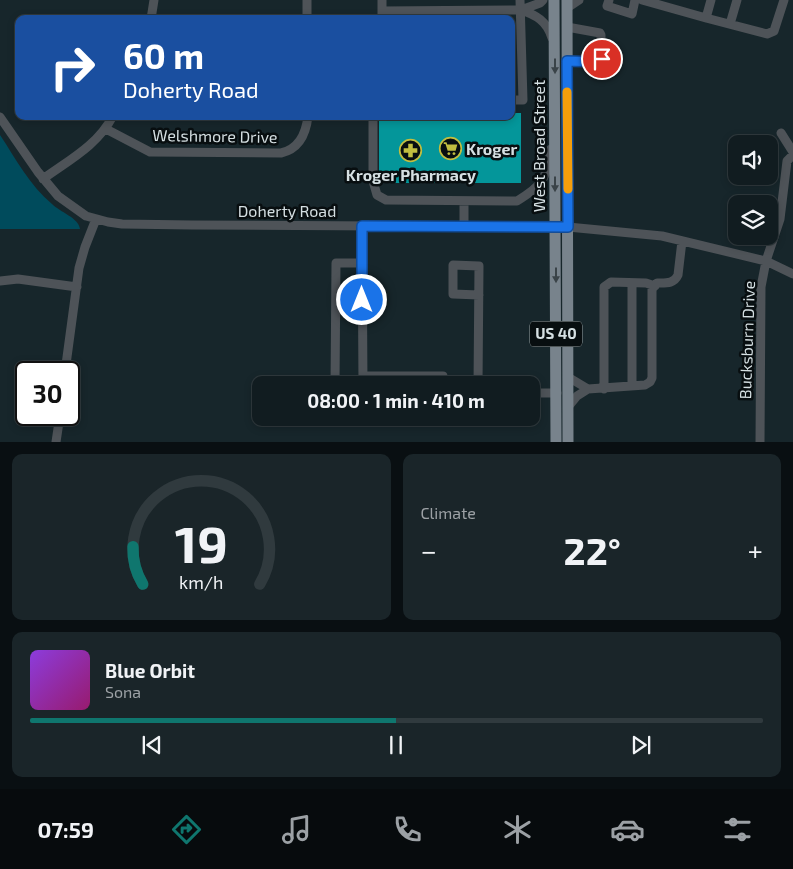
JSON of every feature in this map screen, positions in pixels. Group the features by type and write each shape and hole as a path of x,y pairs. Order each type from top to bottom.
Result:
{"main road":[{"name":"West Broad Street","path":"554,0 556,442"},
{"name":"West Broad Street","path":"567,4 568,442"}],"street":[{"path":"152,15 154,0"},
{"path":"307,0 307,15"},
{"path":"382,0 382,15 520,10 540,3 543,0"},
{"path":"515,100 523,100 520,0"},
{"path":"567,4 579,0"},
{"path":"609,0 607,6 632,14 636,0"},
{"path":"642,0 767,34 774,31 784,0"},
{"path":"706,18 711,0"},
{"path":"730,24 737,0"},
{"path":"520,10 540,18 549,29 555,48"},
{"path":"567,26 601,34 602,59 599,62 567,61"},
{"name":"Doherty Road","path":"0,117 50,189 66,203 86,216 96,219 122,224 568,227 662,236 766,261 793,274"},
{"path":"43,179 93,143 106,129 111,120"},
{"name":"Welshmore Drive","path":"106,129 150,152 281,153 296,146 303,137 307,120"},
{"path":"373,120 373,181 377,195 386,200 464,201 517,201 534,190 542,182 549,163 555,122"},
{"path":"781,133 793,153"},
{"name":"Bucksburn Drive","path":"760,442 761,287 766,261 780,219 787,161 793,153"},
{"path":"464,201 464,227"},
{"path":"66,361 76,287 85,247 96,219"},
{"path":"362,226 363,376"},
{"path":"568,377 588,389 645,385 650,382 652,378 652,288 657,283 668,284 676,280 682,241"},
{"path":"335,376 336,263 362,262"},
{"path":"478,376 479,295 479,266 453,265 453,294 479,295"},
{"path":"0,281 18,279 76,287"},
{"path":"604,389 604,287 612,282 655,286"},
{"path":"632,283 632,386"},
{"path":"568,408 577,396 588,389"},
{"path":"540,393 557,393"},
{"path":"56,442 58,426"}],"shaded area":[{"path":"0,135 37,189 55,207 69,215 79,225 80,229 0,229"}],"building":[{"name":"Kroger","path":"515,113 521,113 521,183 379,183 379,120 515,120"}],"slow traffic":[{"path":"567,92 568,189"}],"place":[{"name":"Kroger","path":"450,149"},
{"name":"Kroger Pharmacy","path":"411,151"}],"route":[{"path":"362,300 362,226 568,227 567,61 599,62 602,59"}]}
